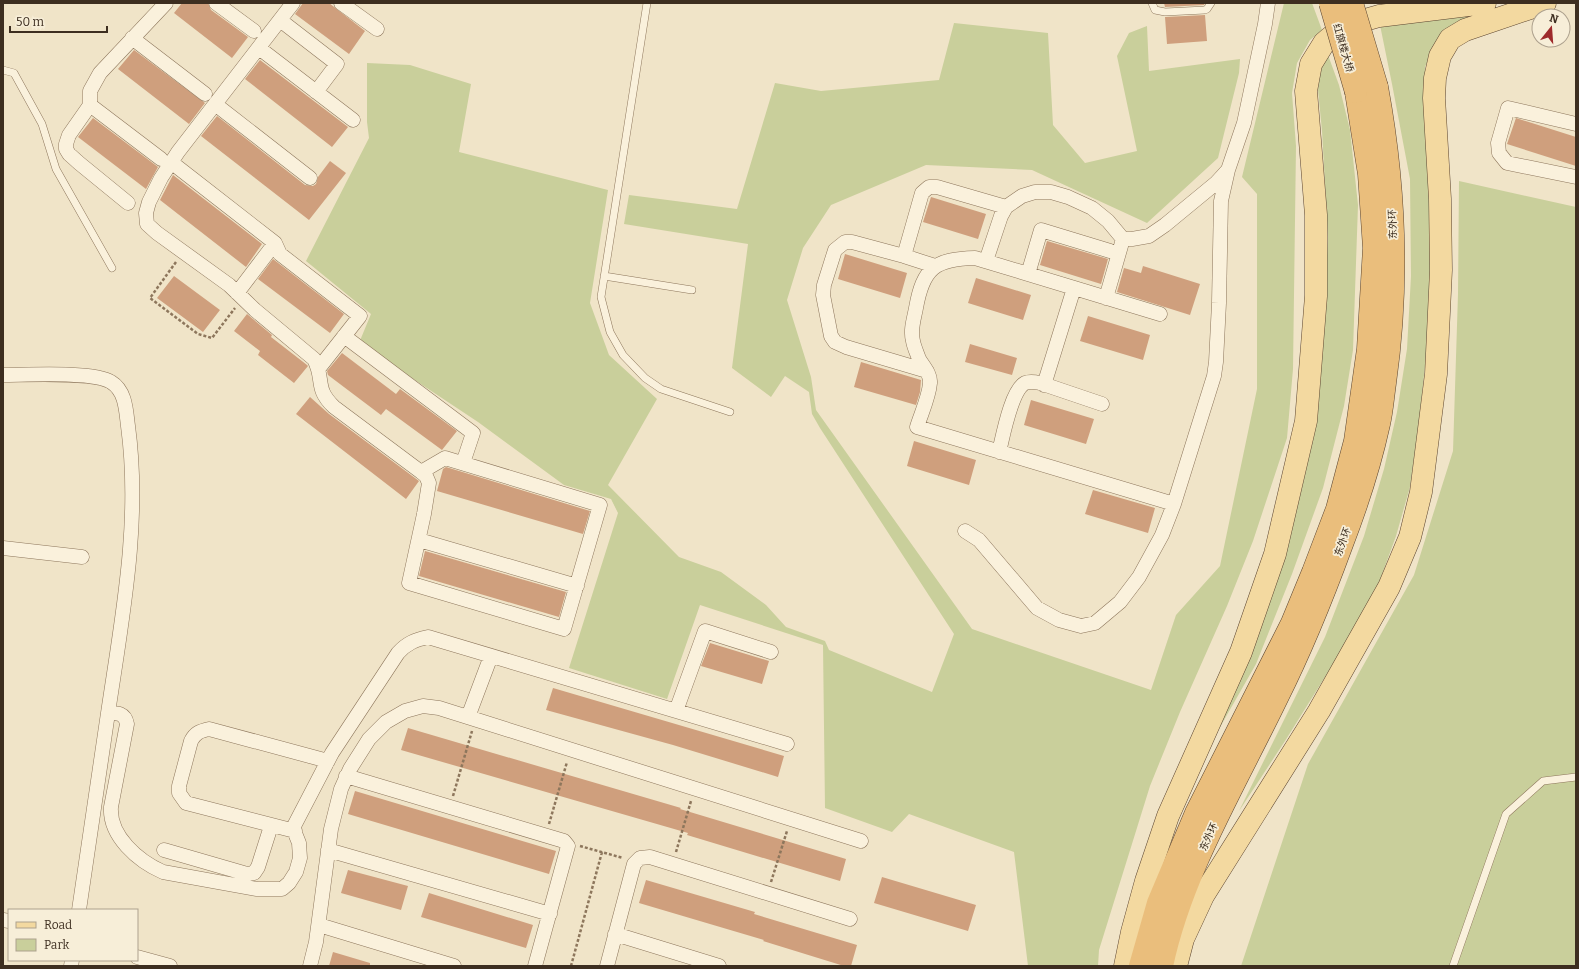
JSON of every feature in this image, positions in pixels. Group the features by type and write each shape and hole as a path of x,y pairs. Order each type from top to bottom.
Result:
{"highway":[{"name":"红旗楼大桥","path":"1140,966 1158,903 1178,853 1196,813 1292,623 1310,579 1337,509 1355,440 1368,349 1374,248 1369,174 1356,92 1330,3"},
{"name":"东外环","path":"1162,966 1186,886 1213,827 1293,666 1330,577 1358,500 1379,424 1390,349 1394,270 1391,185 1377,88 1352,3"}],"main road":[{"path":"1125,966 1132,932 1146,881 1168,816 1240,652 1275,554 1306,421 1316,296 1316,215 1306,91 1311,64 1324,43 1344,26 1379,16 1485,3"},
{"path":"1176,966 1183,938 1203,896 1259,804 1319,711 1389,587 1410,536 1421,492 1436,374 1441,270 1440,199 1434,98 1435,78 1440,56 1450,39 1465,30 1545,3"}],"street":[{"path":"128,203 69,154 66,149 66,144 69,135 90,105 90,91 100,73 166,3"},
{"path":"216,3 254,31"},
{"path":"293,3 259,48 210,99 166,161 149,202 146,213 147,224 157,233 229,285 314,359 318,368 321,390 325,399 426,476 429,483 419,540 409,583 564,629 600,504 445,458 421,472"},
{"path":"341,3 377,29"},
{"path":"965,531 979,540 1037,608 1059,620 1081,626 1095,623 1120,602 1139,577 1162,535 1174,504 1216,362 1222,201 1228,170 1244,123 1266,24 1268,3"},
{"path":"280,20 337,64 316,92"},
{"path":"132,38 310,178"},
{"path":"259,48 353,120"},
{"path":"90,105 274,243 280,254 360,316 318,368"},
{"path":"1576,124 1508,108 1498,143 1499,153 1507,163 1576,177"},
{"path":"986,262 1001,216 1006,207 1022,196 1035,192 1051,192 1068,196 1092,208 1108,221 1123,239 1132,240 1149,236 1165,225 1216,183 1228,170"},
{"path":"904,256 922,193 929,187 937,187 1006,207"},
{"path":"1028,274 1041,230 1110,251"},
{"path":"1106,298 1123,239"},
{"path":"928,372 846,347 835,342 831,336 823,295 824,285 835,250 845,242 852,242 935,266"},
{"path":"240,295 274,243"},
{"path":"1160,314 975,258 948,260 935,266 926,276 919,290 912,329 913,340 931,382 917,427 1174,504"},
{"path":"1044,385 1074,288"},
{"path":"344,336 473,434 463,463"},
{"path":"3,375 90,376 112,382 124,400 131,452 133,487 126,591 79,909"},
{"path":"999,452 1014,399 1018,390 1025,383 1032,382 1044,385 1102,404"},
{"path":"419,540 576,586"},
{"path":"3,548 82,557"},
{"path":"676,711 705,631 771,652"},
{"path":"108,713 122,715 126,718 128,724 110,817 115,830 122,839 150,866 163,872 257,889 282,889 289,883 296,872 300,858 299,844 294,828 328,761 398,653 406,644 416,639 428,638 787,744"},
{"path":"471,718 491,656"},
{"path":"310,966 319,925 328,850 335,808 346,776 369,739 386,722 405,711 423,706 439,708 861,842"},
{"path":"295,831 186,803 179,793 179,786 191,741 194,735 202,730 209,729 328,761"},
{"path":"346,776 564,841 568,846 535,966"},
{"path":"164,850 247,874 254,873 258,867 271,826"},
{"path":"328,850 550,914"},
{"path":"607,966 634,864 640,858 650,857 850,919"},
{"path":"319,925 454,966"},
{"path":"616,934 719,966"},
{"path":"138,957 170,966"}],"lane":[{"path":"647,3 601,297 610,332 623,355 645,378 661,389 730,412"},
{"path":"1152,3 1155,10 1159,12 1205,10 1211,3"},
{"path":"3,70 14,73 21,85 42,124 56,169 112,268"},
{"path":"604,276 692,290"},
{"path":"1453,966 1506,814 1543,781 1576,777"}],"path":[{"path":"183,252 150,298 198,334 212,338 240,295"},
{"path":"450,807 471,718"},
{"path":"545,836 570,750"},
{"path":"672,864 695,789"},
{"path":"768,894 790,819"},
{"path":"564,841 636,862"},
{"path":"571,966 602,852"}],"green space":[{"path":"1284,3 1312,3 1322,30 1310,40 1297,63 1292,93 1296,146 1293,369 1287,438 1253,541 1227,606 1180,712 1150,786 1099,950 1098,966 1028,966 1014,852 909,814 892,832 825,808 823,645 700,605 667,699 569,668 618,513 611,499 564,485 478,422 359,343 371,314 306,261 369,138 367,122 367,63 410,65 471,84 459,152 608,190 590,303 609,355 657,399 608,485 679,557 721,572 766,605 786,627 825,641 829,650 932,692 954,634 820,428 812,414 809,392 785,376 771,397 732,368 748,244 624,224 629,195 737,209 775,83 821,91 939,80 954,23 1048,33 1053,125 1085,163 1137,151 1117,56 1129,33 1147,26 1149,71 1240,59 1239,73 1218,158 1147,223 1032,170 926,165 831,205 803,248 787,300 811,377 816,410 972,629 1151,690 1176,615 1220,566 1257,389 1257,194 1242,177"},
{"path":"1483,12 1464,19 1446,30 1435,45 1425,67 1425,99 1432,227 1430,318 1419,423 1410,487 1396,536 1376,591 1345,645 1239,811 1325,637 1364,536 1384,469 1397,412 1407,349 1411,276 1410,179 1380,25"},
{"path":"1328,55 1339,85 1350,130 1358,205 1353,350 1344,406 1323,488 1292,574 1256,664 1203,757 1282,567 1303,483 1318,403 1328,238 1322,131 1318,90 1319,71"},
{"path":"1459,181 1576,207 1576,966 1241,966 1308,764 1414,575 1453,451 1458,294"}],"building":[{"path":"182,3 208,3 211,10 248,37 232,58 174,13"},
{"path":"303,3 329,3 365,31 349,54 295,14"},
{"path":"1164,3 1205,3 1204,5 1165,7"},
{"path":"1205,15 1207,41 1167,44 1165,17"},
{"path":"134,50 205,103 189,124 118,69"},
{"path":"260,60 348,127 332,147 245,79"},
{"path":"217,116 305,185 313,186 316,184 318,177 330,161 346,173 309,220 201,136"},
{"path":"93,118 158,167 146,189 78,137"},
{"path":"1516,118 1576,137 1576,166 1507,144"},
{"path":"173,175 262,244 246,267 160,200"},
{"path":"931,197 986,214 978,239 923,222"},
{"path":"1047,241 1108,259 1101,284 1040,265"},
{"path":"845,254 907,273 900,298 838,279"},
{"path":"273,259 344,314 330,333 258,279"},
{"path":"1143,266 1200,284 1190,315 1117,292 1124,268 1141,273"},
{"path":"174,276 220,310 203,332 157,298"},
{"path":"976,278 1031,295 1023,320 968,303"},
{"path":"247,314 272,335 271,337 308,366 294,383 258,355 260,351 234,331"},
{"path":"1088,316 1150,335 1143,360 1080,341"},
{"path":"970,344 1017,358 1012,375 965,362"},
{"path":"342,353 396,394 400,389 457,431 442,450 386,409 381,415 328,375 327,371"},
{"path":"861,362 921,380 920,392 916,405 854,387"},
{"path":"310,397 329,414 419,481 406,499 296,414"},
{"path":"1031,400 1094,419 1086,444 1024,425"},
{"path":"914,441 976,460 969,485 907,466"},
{"path":"446,467 590,511 583,534 437,491 443,469"},
{"path":"1093,490 1155,508 1148,533 1085,514"},
{"path":"425,551 566,592 559,617 419,576"},
{"path":"710,643 769,661 762,684 701,666"},
{"path":"553,688 784,756 778,777 673,745 546,710"},
{"path":"408,728 681,808 680,809 846,859 840,881 687,835 688,833 401,750"},
{"path":"355,791 556,851 549,874 348,814"},
{"path":"348,870 408,886 401,910 341,893"},
{"path":"882,877 976,905 968,931 874,903"},
{"path":"646,880 755,912 754,914 857,945 851,966 844,966 763,941 764,940 639,903"},
{"path":"429,893 533,925 526,948 421,917"},
{"path":"333,952 370,963 370,966 329,966"}]}
